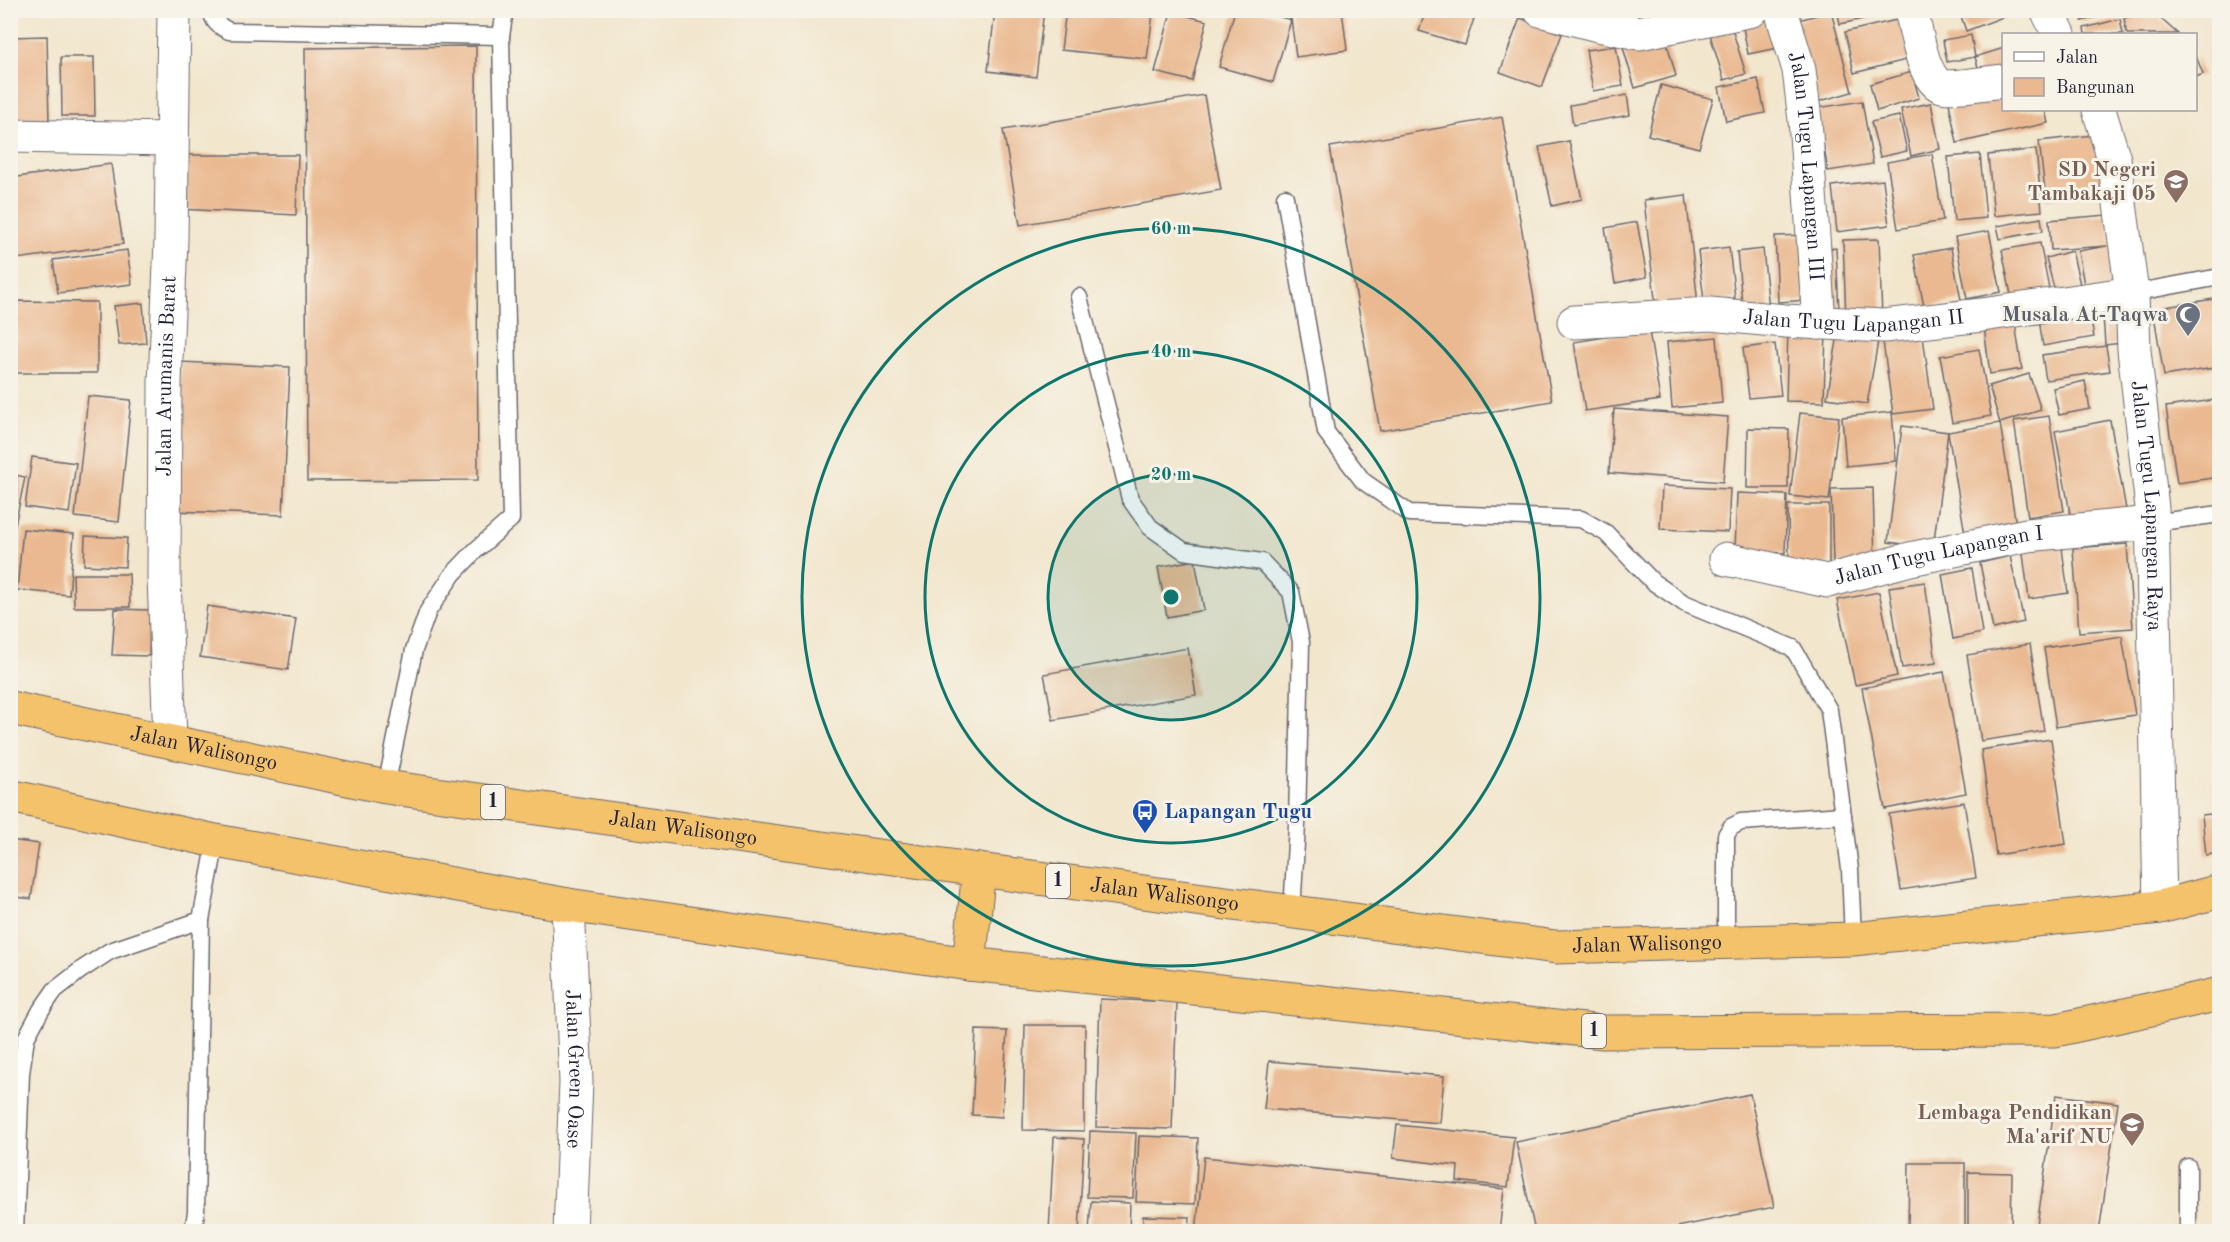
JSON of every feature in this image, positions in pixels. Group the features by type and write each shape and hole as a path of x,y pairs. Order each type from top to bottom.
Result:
{"highway":[{"name":"Jalan Walisongo","path":"10,708 386,787 979,870 1556,947 1853,939 2160,906 2220,891"},
{"name":"1","path":"10,796 216,841 568,905 969,964 1603,1032 2056,1030 2220,994"},
{"path":"969,964 979,870"}],"street":[{"name":"Jalan Arumanis Barat","path":"170,740 164,577 165,383 171,241 174,10"},
{"path":"1540,10 1596,18 1639,33 1752,10"},
{"name":"Jalan Tugu Lapangan III","path":"1781,10 1799,70 1805,120 1819,322"},
{"path":"1911,10 1926,70 1932,81 1943,87 2002,81"},
{"path":"2047,10 2058,33"},
{"name":"Jalan Tugu Lapangan Raya","path":"2099,111 2114,159 2132,293 2134,350 2152,523 2160,906"},
{"path":"10,136 171,139"},
{"name":"Jalan Tugu Lapangan II","path":"1574,322 1710,314 1884,326 1982,315 2132,293"},
{"name":"Jalan Tugu Lapangan I","path":"1726,559 1827,581 1910,558 2027,535 2152,523"},
{"name":"Jalan Green Oase","path":"568,905 576,1082 570,1232"}],"lane":[{"path":"212,10 212,17 218,26 229,31 501,36"},
{"path":"386,787 414,650 428,611 453,574 476,550 512,519 501,36 505,10"},
{"path":"1285,197 1326,432 1363,481 1409,513 1581,519 1606,533 1653,582 1684,603 1793,648 1829,710 1850,869 1853,939"},
{"path":"2132,293 2220,278"},
{"path":"1079,297 1130,499 1150,527 1184,551 1262,562 1292,592 1301,642 1297,825 1292,912"},
{"path":"2152,523 2220,514"},
{"path":"1726,942 1726,835 1731,827 1741,822 1843,815"},
{"path":"194,1232 201,920 216,841"},
{"path":"15,1232 21,1072 26,1038 40,1010 55,990 110,951 201,920"},
{"path":"2188,1167 2188,1232"}],"building":[{"path":"995,10 1044,10 1036,77 988,71"},
{"path":"1066,10 1134,10 1153,13 1147,59 1061,50"},
{"path":"1235,10 1256,10 1291,20 1273,82 1219,67"},
{"path":"1290,10 1342,10 1347,50 1296,57"},
{"path":"1426,10 1477,10 1465,45 1419,31"},
{"path":"1773,10 1788,46 1748,54 1741,17"},
{"path":"1837,10 1898,10 1899,11 1840,24"},
{"path":"1959,10 2019,10 2019,11 1966,31"},
{"path":"2079,10 2117,10 2118,11 2082,21"},
{"path":"1831,11 1852,92 1813,103 1792,22"},
{"path":"1171,12 1207,21 1192,81 1155,72"},
{"path":"2153,12 2177,33 2127,33 2124,18"},
{"path":"1520,18 1562,34 1542,87 1500,72"},
{"path":"1729,19 1746,74 1724,80 1707,25"},
{"path":"1901,19 1910,59 1854,73 1845,32"},
{"path":"2120,19 2123,33 2085,33 2084,28"},
{"path":"1664,32 1676,76 1635,88 1622,44"},
{"path":"1971,35 1975,57 1947,62 1943,40"},
{"path":"47,36 49,122 10,123 10,37"},
{"path":"476,46 478,480 307,481 305,48"},
{"path":"1616,46 1623,86 1593,91 1586,50"},
{"path":"2002,49 2002,72 1981,77 1975,57"},
{"path":"61,57 94,57 95,116 62,116"},
{"path":"2197,59 2203,74 2197,77"},
{"path":"1912,72 1919,98 1877,111 1870,84"},
{"path":"1758,79 1765,113 1726,121 1719,87"},
{"path":"1661,85 1713,99 1699,148 1648,135"},
{"path":"2002,86 2002,111 2045,111 2048,123 1957,143 1948,98"},
{"path":"1204,95 1221,190 1020,225 1003,130"},
{"path":"1627,95 1630,115 1573,125 1570,105"},
{"path":"1862,101 1873,164 1828,171 1817,108"},
{"path":"1931,103 1940,149 1911,156 1901,109"},
{"path":"1899,116 1907,151 1880,157 1871,122"},
{"path":"1502,117 1552,401 1380,431 1330,147"},
{"path":"2102,134 2109,192 2046,199 2039,141"},
{"path":"1569,141 1582,199 1552,206 1539,147"},
{"path":"2036,149 2042,211 1994,216 1988,155"},
{"path":"1932,154 1943,221 1898,229 1887,162"},
{"path":"1980,154 1986,218 1954,221 1948,157"},
{"path":"179,155 298,155 296,215 178,209"},
{"path":"111,164 123,244 10,260 10,178"},
{"path":"1883,180 1889,225 1837,232 1832,186"},
{"path":"1686,195 1698,304 1656,308 1644,200"},
{"path":"2107,215 2118,291 2086,296 2078,251 2107,246 2051,250 2049,220"},
{"path":"2041,218 2043,231 2000,239 1997,226"},
{"path":"1637,222 1647,277 1615,283 1605,228"},
{"path":"1989,231 2001,292 1967,299 1955,237"},
{"path":"1809,235 1811,300 1778,302 1775,236"},
{"path":"1879,239 1882,317 1846,318 1843,240"},
{"path":"2040,243 2050,294 2012,300 2002,250"},
{"path":"1729,247 1735,298 1704,301 1698,251"},
{"path":"1836,248 1839,311 1821,312 1817,250"},
{"path":"1951,248 1961,300 1924,307 1914,255"},
{"path":"1763,249 1769,309 1743,312 1737,252"},
{"path":"127,250 132,284 58,293 53,260"},
{"path":"2072,251 2082,293 2057,299 2046,258"},
{"name":"Musala At-Taqwa","path":"2220,298 2220,367 2164,376 2153,309"},
{"path":"10,301 97,302 97,373 10,373"},
{"path":"143,303 146,343 119,345 114,306"},
{"path":"2089,310 2094,337 2043,346 2039,319"},
{"path":"2120,313 2122,343 2105,345 2103,315"},
{"path":"2015,323 2022,369 1990,374 1984,327"},
{"path":"1788,329 1826,329 1824,402 1786,401"},
{"path":"1839,329 1879,336 1867,404 1827,398"},
{"path":"1649,330 1660,400 1585,411 1574,342"},
{"path":"1717,337 1722,403 1672,408 1667,342"},
{"path":"1923,337 1933,409 1893,414 1883,342"},
{"path":"1775,344 1781,395 1749,398 1743,348"},
{"path":"2106,346 2110,371 2046,380 2042,355"},
{"path":"1979,349 1991,416 1952,423 1940,356"},
{"path":"180,362 290,367 283,515 173,511"},
{"path":"2029,374 2041,410 2000,423 1989,386"},
{"path":"2085,381 2090,409 2059,415 2053,388"},
{"path":"88,396 131,400 119,522 75,517"},
{"path":"2220,399 2220,477 2177,483 2166,407"},
{"path":"1614,409 1728,417 1723,482 1609,473"},
{"path":"1892,412 1896,461 1846,466 1842,417"},
{"path":"1800,413 1839,417 1829,500 1790,496"},
{"path":"2049,416 2064,511 2028,517 2014,421"},
{"path":"2110,420 2127,515 2072,524 2055,431"},
{"path":"2000,423 2016,525 1965,534 1948,432"},
{"path":"1902,426 1948,432 1933,548 1888,542"},
{"path":"1748,428 1789,429 1788,488 1747,488"},
{"path":"32,457 76,463 69,513 25,507"},
{"path":"10,474 25,477 12,540 10,540"},
{"path":"1662,486 1730,489 1728,532 1660,529"},
{"path":"1873,488 1875,562 1833,563 1831,489"},
{"path":"1737,493 1787,495 1785,553 1735,551"},
{"path":"1788,505 1829,505 1829,564 1789,565"},
{"path":"23,529 74,534 69,595 17,590"},
{"path":"85,536 127,538 125,567 84,565"},
{"path":"2061,541 2068,593 2029,599 2022,547"},
{"path":"2127,544 2133,628 2079,632 2073,548"},
{"path":"2010,556 2024,622 1993,629 1980,563"},
{"path":"1195,560 1204,610 1167,617 1158,567"},
{"path":"1972,568 1982,633 1953,639 1942,574"},
{"path":"73,574 129,574 130,607 74,607"},
{"path":"1925,582 1936,663 1902,668 1889,587"},
{"path":"1879,592 1897,676 1855,685 1837,600"},
{"path":"207,606 296,619 288,670 200,657"},
{"path":"115,609 150,610 149,656 112,655"},
{"path":"2122,636 2135,715 2056,727 2044,648"},
{"path":"2030,644 2044,731 1981,741 1967,655"},
{"path":"1188,648 1196,695 1053,720 1044,674"},
{"path":"1944,672 1966,793 1885,809 1862,688"},
{"path":"2051,739 2066,844 1996,855 1981,750"},
{"path":"1964,802 1976,878 1901,890 1889,814"},
{"path":"2220,813 2220,853 2206,855 2202,815"},
{"path":"10,840 39,844 31,899 10,896"},
{"path":"1100,999 1177,1002 1172,1129 1096,1127"},
{"path":"1025,1025 1085,1025 1084,1131 1023,1130"},
{"path":"976,1030 1007,1031 1002,1117 972,1115"},
{"path":"1269,1061 1444,1076 1440,1123 1264,1109"},
{"path":"1750,1094 1774,1207 1653,1232 1535,1232 1516,1142"},
{"path":"2056,1095 2118,1103 2099,1232 2036,1232"},
{"path":"1397,1125 1514,1137 1508,1187 1457,1181 1458,1166 1393,1158"},
{"path":"1090,1131 1136,1133 1133,1198 1087,1197"},
{"path":"1139,1136 1198,1138 1195,1204 1136,1202"},
{"path":"1054,1137 1084,1139 1079,1232 1049,1232"},
{"path":"1204,1157 1504,1189 1499,1232 1196,1232"},
{"path":"1909,1163 1965,1163 1965,1232 1908,1232"},
{"path":"1968,1172 2012,1173 2011,1232 1968,1232"},
{"path":"1091,1201 1130,1203 1129,1232 1089,1232"},
{"path":"1143,1216 1190,1217 1189,1232 1143,1232"}],"place":[{"name":"SD Negeri Tambakaji 05","path":"2176,205"},
{"name":"Musala At-Taqwa","path":"2188,338"},
{"name":"Lapangan Tugu","path":"1145,835"},
{"name":"Lembaga Pendidikan Ma'arif NU","path":"2132,1148"}]}
